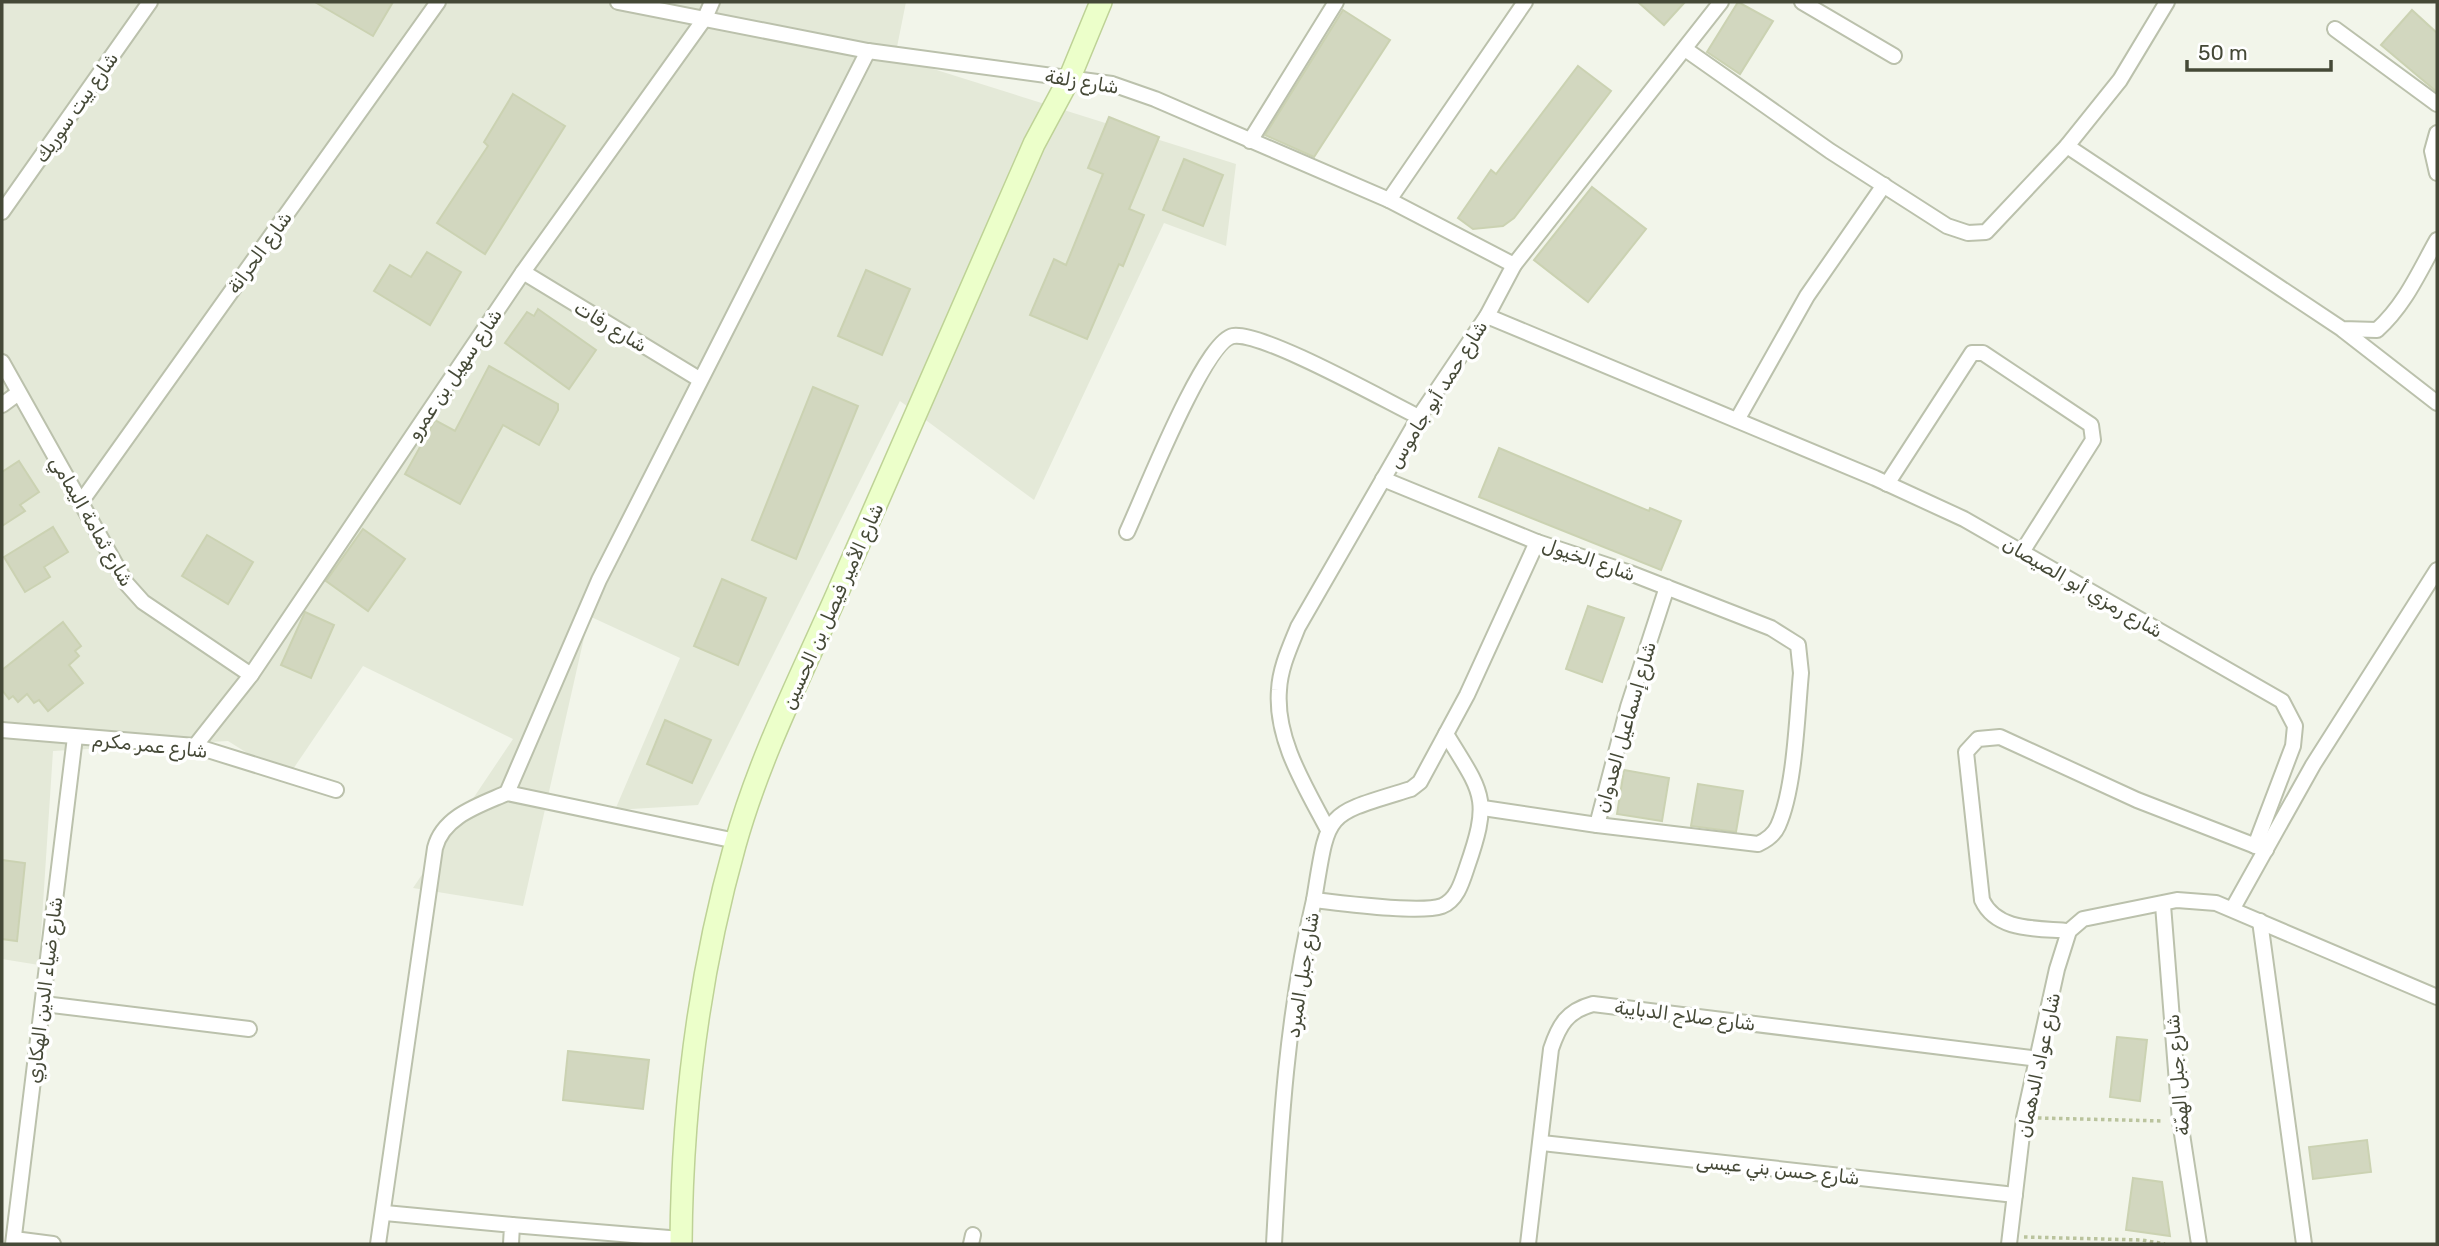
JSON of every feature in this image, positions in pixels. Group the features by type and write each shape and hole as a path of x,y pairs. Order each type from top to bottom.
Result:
{"street":[{"name":"شارع بيت سوريك","path":"2,212 150,2"},
{"name":"شارع الحرانة","path":"81,502 438,2"},
{"name":"شارع زلفة","path":"618,2 868,51 1070,77 1134,90 1390,200 1514,265"},
{"name":"شارع سهيل بن عمرو","path":"195,746 251,675 523,272 705,18 712,2"},
{"name":"شارع الأمير فيصل بن الحسين","path":"681,1242 686,1131 700,1016 714,931 736,841 778,730 1028,157 1070,77 1101,2"},
{"path":"1250,141 1336,2"},
{"path":"1390,200 1525,2"},
{"name":"شارع حمد أبو جاموس","path":"1327,828 1292,758 1282,722 1279,690 1285,661 1309,604 1419,417 1487,316 1514,265 1721,2"},
{"path":"1802,2 1894,56"},
{"path":"1685,49 1947,226 1968,233 1986,232 2067,146 2120,80 2167,2"},
{"path":"2334,29 2437,104"},
{"path":"507,793 599,580 868,51"},
{"path":"2437,133 2432,151 2437,173"},
{"path":"2067,146 2342,329 2437,403"},
{"path":"1737,420 1807,296 1884,185"},
{"path":"2342,329 2377,330 2398,311 2437,240"},
{"name":"شارع رفات","path":"523,272 699,379"},
{"name":"شارع رمزي أبو الصيصان","path":"1487,316 1737,420 1964,519 2281,701 2295,726 2293,746 2260,848"},
{"path":"1128,532 1188,396 1222,340 1232,336 1245,336 1272,345 1419,417"},
{"path":"1887,484 1972,353 1983,353 2091,425 2093,440 2022,552"},
{"name":"شارع ثمامة اليمامي","path":"2,362 17,394 118,571 137,596 251,675"},
{"path":"2,405 17,394"},
{"name":"شارع الخيول","path":"1383,479 1537,542 1667,587 1771,628 1794,641"},
{"path":"1314,900 1327,828 1338,814 1349,808 1412,789 1420,782 1446,734 1537,542"},
{"path":"2233,908 2260,848 2437,570"},
{"name":"شارع إسماعيل العدوان","path":"1667,587 1628,708 1597,825 1758,844 1769,839 1777,827 1788,788 1801,673 1801,655 1794,641"},
{"name":"شارع عمر مكرم","path":"2,730 195,746 336,790"},
{"path":"1446,734 1476,783 1483,808 1597,825"},
{"name":"شارع ضياء الدين الهكاري","path":"14,1242 75,737"},
{"path":"2260,848 2137,800 2000,737 1978,739 1966,752 1985,907 1989,914 2015,926 2069,931 2083,919 2163,905 2177,900 2201,900 2233,908 2437,997"},
{"path":"378,1244 385,1213 438,838 452,821 507,793 736,841"},
{"name":"شارع جبل المبرد","path":"1274,1244 1282,1122 1299,967 1314,900 1430,908 1451,901 1466,871 1483,808"},
{"name":"شارع جبل الهمّة","path":"2163,905 2180,1121 2199,1244"},
{"path":"2260,921 2304,1244"},
{"name":"شارع عواد الدهمان","path":"2009,1241 2024,1118 2057,969 2069,931"},
{"path":"44,1004 249,1029"},
{"name":"شارع صلاح الدبايبة","path":"1528,1244 1551,1049 1559,1026 1576,1009 1592,1004 2039,1059"},
{"name":"شارع حسن بني عيسى","path":"1542,1143 2015,1195"},
{"path":"385,1213 681,1242"},
{"path":"511,1244 512,1225"},
{"path":"14,1242 53,1244"}],"path":[{"path":"2024,1118 2180,1121"},
{"path":"2009,1241 2142,1240 2165,1244"}],"shaded area":[{"path":"2,2 906,2 895,57 1236,164 1226,246 1164,223 1034,500 900,401 698,805 615,810 680,658 589,616 523,906 413,888 513,739 363,666 287,778 228,741 53,751 39,965 2,959"}],"building":[{"path":"315,2 393,2 373,36"},
{"path":"1638,2 1685,2 1664,25"},
{"path":"1738,2 1773,21 1740,74 1707,52"},
{"path":"1343,10 1390,40 1314,157 1265,135"},
{"path":"2412,10 2437,33 2437,92 2381,45"},
{"path":"1578,66 1611,91 1514,218 1503,226 1473,229 1458,218 1491,170 1496,174"},
{"path":"513,94 565,126 485,254 437,223 488,146 484,142"},
{"path":"1109,117 1159,137 1129,209 1144,215 1123,266 1119,264 1087,339 1030,315 1054,259 1066,265 1103,174 1088,168"},
{"path":"1184,159 1223,175 1203,226 1163,210"},
{"path":"1592,187 1646,229 1588,302 1534,260"},
{"path":"427,252 461,272 430,325 374,291 390,265 411,277"},
{"path":"866,270 910,289 882,355 838,336"},
{"path":"538,309 596,350 569,389 505,343 527,312 534,316"},
{"path":"489,366 558,404 558,410 539,445 503,425 460,504 405,474 435,420 455,431"},
{"path":"813,387 858,406 796,559 752,540"},
{"path":"1499,448 1649,511 1650,508 1681,521 1661,570 1479,497"},
{"path":"19,461 39,492 20,505 25,511 2,526 2,472"},
{"path":"53,527 68,552 44,567 50,577 25,592 4,557"},
{"path":"363,529 405,559 368,611 326,581"},
{"path":"207,535 253,562 228,604 182,576"},
{"path":"722,579 766,598 738,665 694,646"},
{"path":"1588,606 1624,618 1602,682 1566,669"},
{"path":"305,612 334,625 311,678 281,665"},
{"path":"63,622 81,646 75,651 79,656 69,665 83,683 48,711 39,700 34,703 27,694 18,702 13,696 9,699 2,690 2,670"},
{"path":"665,720 711,740 692,783 647,764"},
{"path":"1624,770 1669,778 1662,821 1617,814"},
{"path":"1698,784 1743,791 1736,832 1691,826"},
{"path":"2,860 25,863 17,941 2,939"},
{"path":"2117,1037 2147,1040 2140,1101 2110,1097"},
{"path":"568,1051 649,1060 643,1109 563,1100"},
{"path":"2367,1140 2371,1172 2313,1179 2309,1147"},
{"path":"2133,1178 2162,1182 2170,1236 2126,1230"}]}
